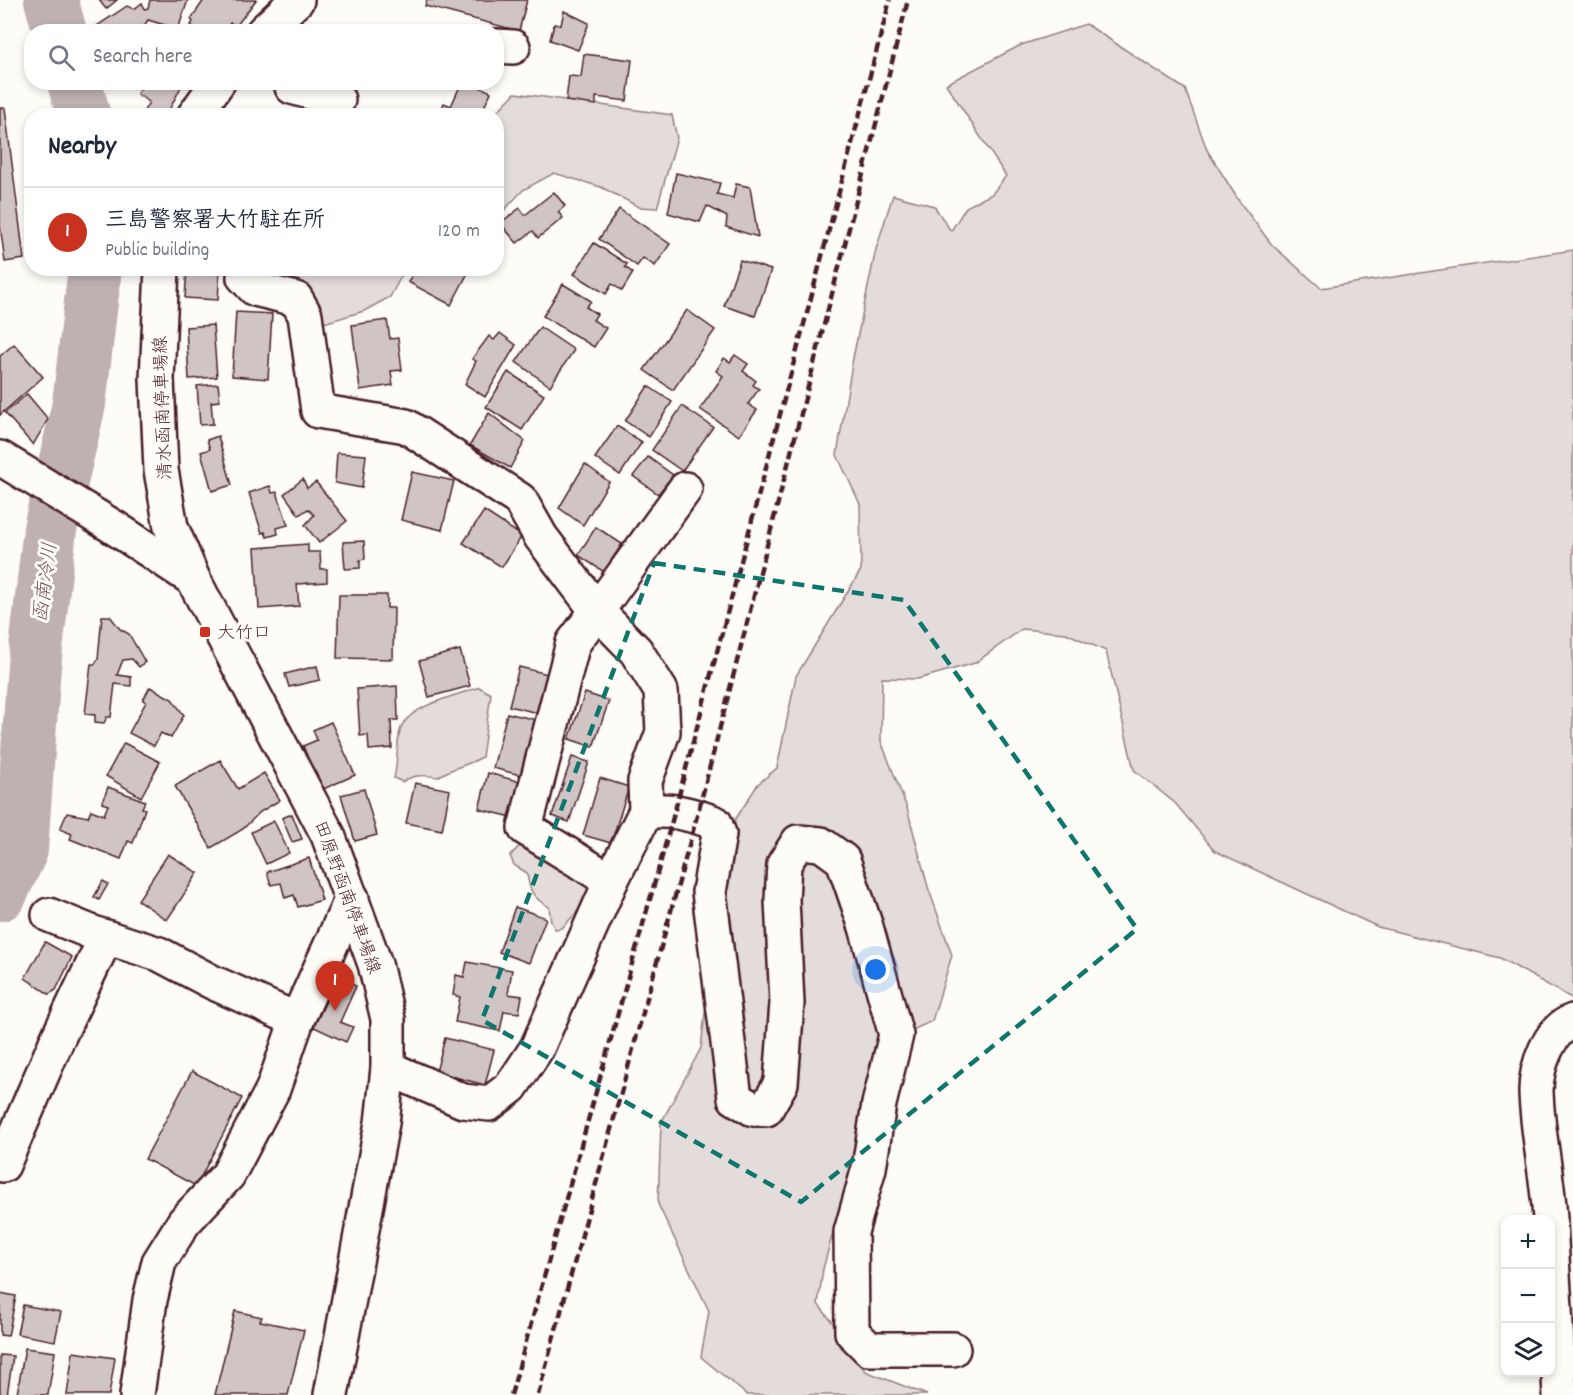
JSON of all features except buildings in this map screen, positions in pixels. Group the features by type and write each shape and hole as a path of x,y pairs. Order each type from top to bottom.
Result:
{"street":[{"path":"272,24 297,0"},
{"path":"307,90 338,100"},
{"name":"清水函南停車場線","path":"162,276 157,379 161,470 171,527 193,579"},
{"path":"244,276 255,289 296,299 305,315 318,411 406,426 520,500 541,537 597,611 636,651 661,691 663,732 645,781 646,811 610,881 537,1048 511,1087 489,1104 463,1101 388,1068"},
{"name":"田原野函南停車場線","path":"12,467 112,526 193,579 328,835 375,964 388,1019 388,1068 382,1123 331,1395"},
{"path":"610,881 525,828 573,643 685,489"},
{"path":"646,811 675,810 697,816 715,823 719,834 709,892 719,981 735,1098 753,1109 766,1109 781,1083 788,1003 782,900 784,864 798,842 821,844 843,860 866,927 896,1035 879,1104 869,1168 851,1232 852,1332 869,1349 953,1349"},
{"path":"137,1395 150,1300 159,1262 184,1222 228,1175 273,1089 297,1020 352,898"},
{"path":"49,915 159,954 212,982 297,1020"},
{"path":"3,1165 106,937"},
{"path":"1549,1215 1536,1090 1540,1063 1556,1033 1573,1021"},
{"path":"1553,1269 1560,1395"}],"highlighted area":[{"path":"654,563 904,600 1137,929 801,1202 482,1020"}],"shaded area":[{"path":"1086,24 1185,89 1207,150 1239,201 1272,245 1321,288 1573,250 1573,999 1500,958 1378,927 1215,851 1175,803 1134,770 1106,651 1066,633 1022,629 975,663 918,679 882,678 881,741 907,808 928,887 952,955 932,1021 904,1034 887,1140 846,1185 823,1269 818,1304 865,1371 927,1395 747,1395 701,1357 709,1311 658,1204 661,1123 701,1048 726,834 758,784 777,768 796,676 861,570 860,504 837,455 853,358 876,249 893,195 934,206 951,231 966,207 992,194 1006,176 946,84 1021,45"},
{"path":"515,93 672,115 677,138 657,208 639,207 601,187 554,173 523,190 504,210 504,108 501,108"},
{"path":"270,276 401,276 390,297 364,311 324,323 303,300 272,286"},
{"path":"479,687 491,694 482,757 438,777 419,776 402,782 394,778 400,731 412,714 446,698"},
{"path":"526,839 592,886 589,899 562,928 555,929 551,922 549,907 536,897 529,885 527,873 514,865 510,856"}],"waterway":[{"name":"函南冷川","path":"51,0 58,24"},
{"name":"函南冷川","path":"76,90 82,108"},
{"name":"函南冷川","path":"0,894 21,850 34,666 50,529 79,404 94,276"}],"railway":[{"path":"511,1395 675,810 890,0"},
{"path":"538,1395 697,816 908,0"}],"place":[{"name":"大竹口","path":"205,632"},
{"name":"三島警察署大竹駐在所","path":"335,1011"}]}
